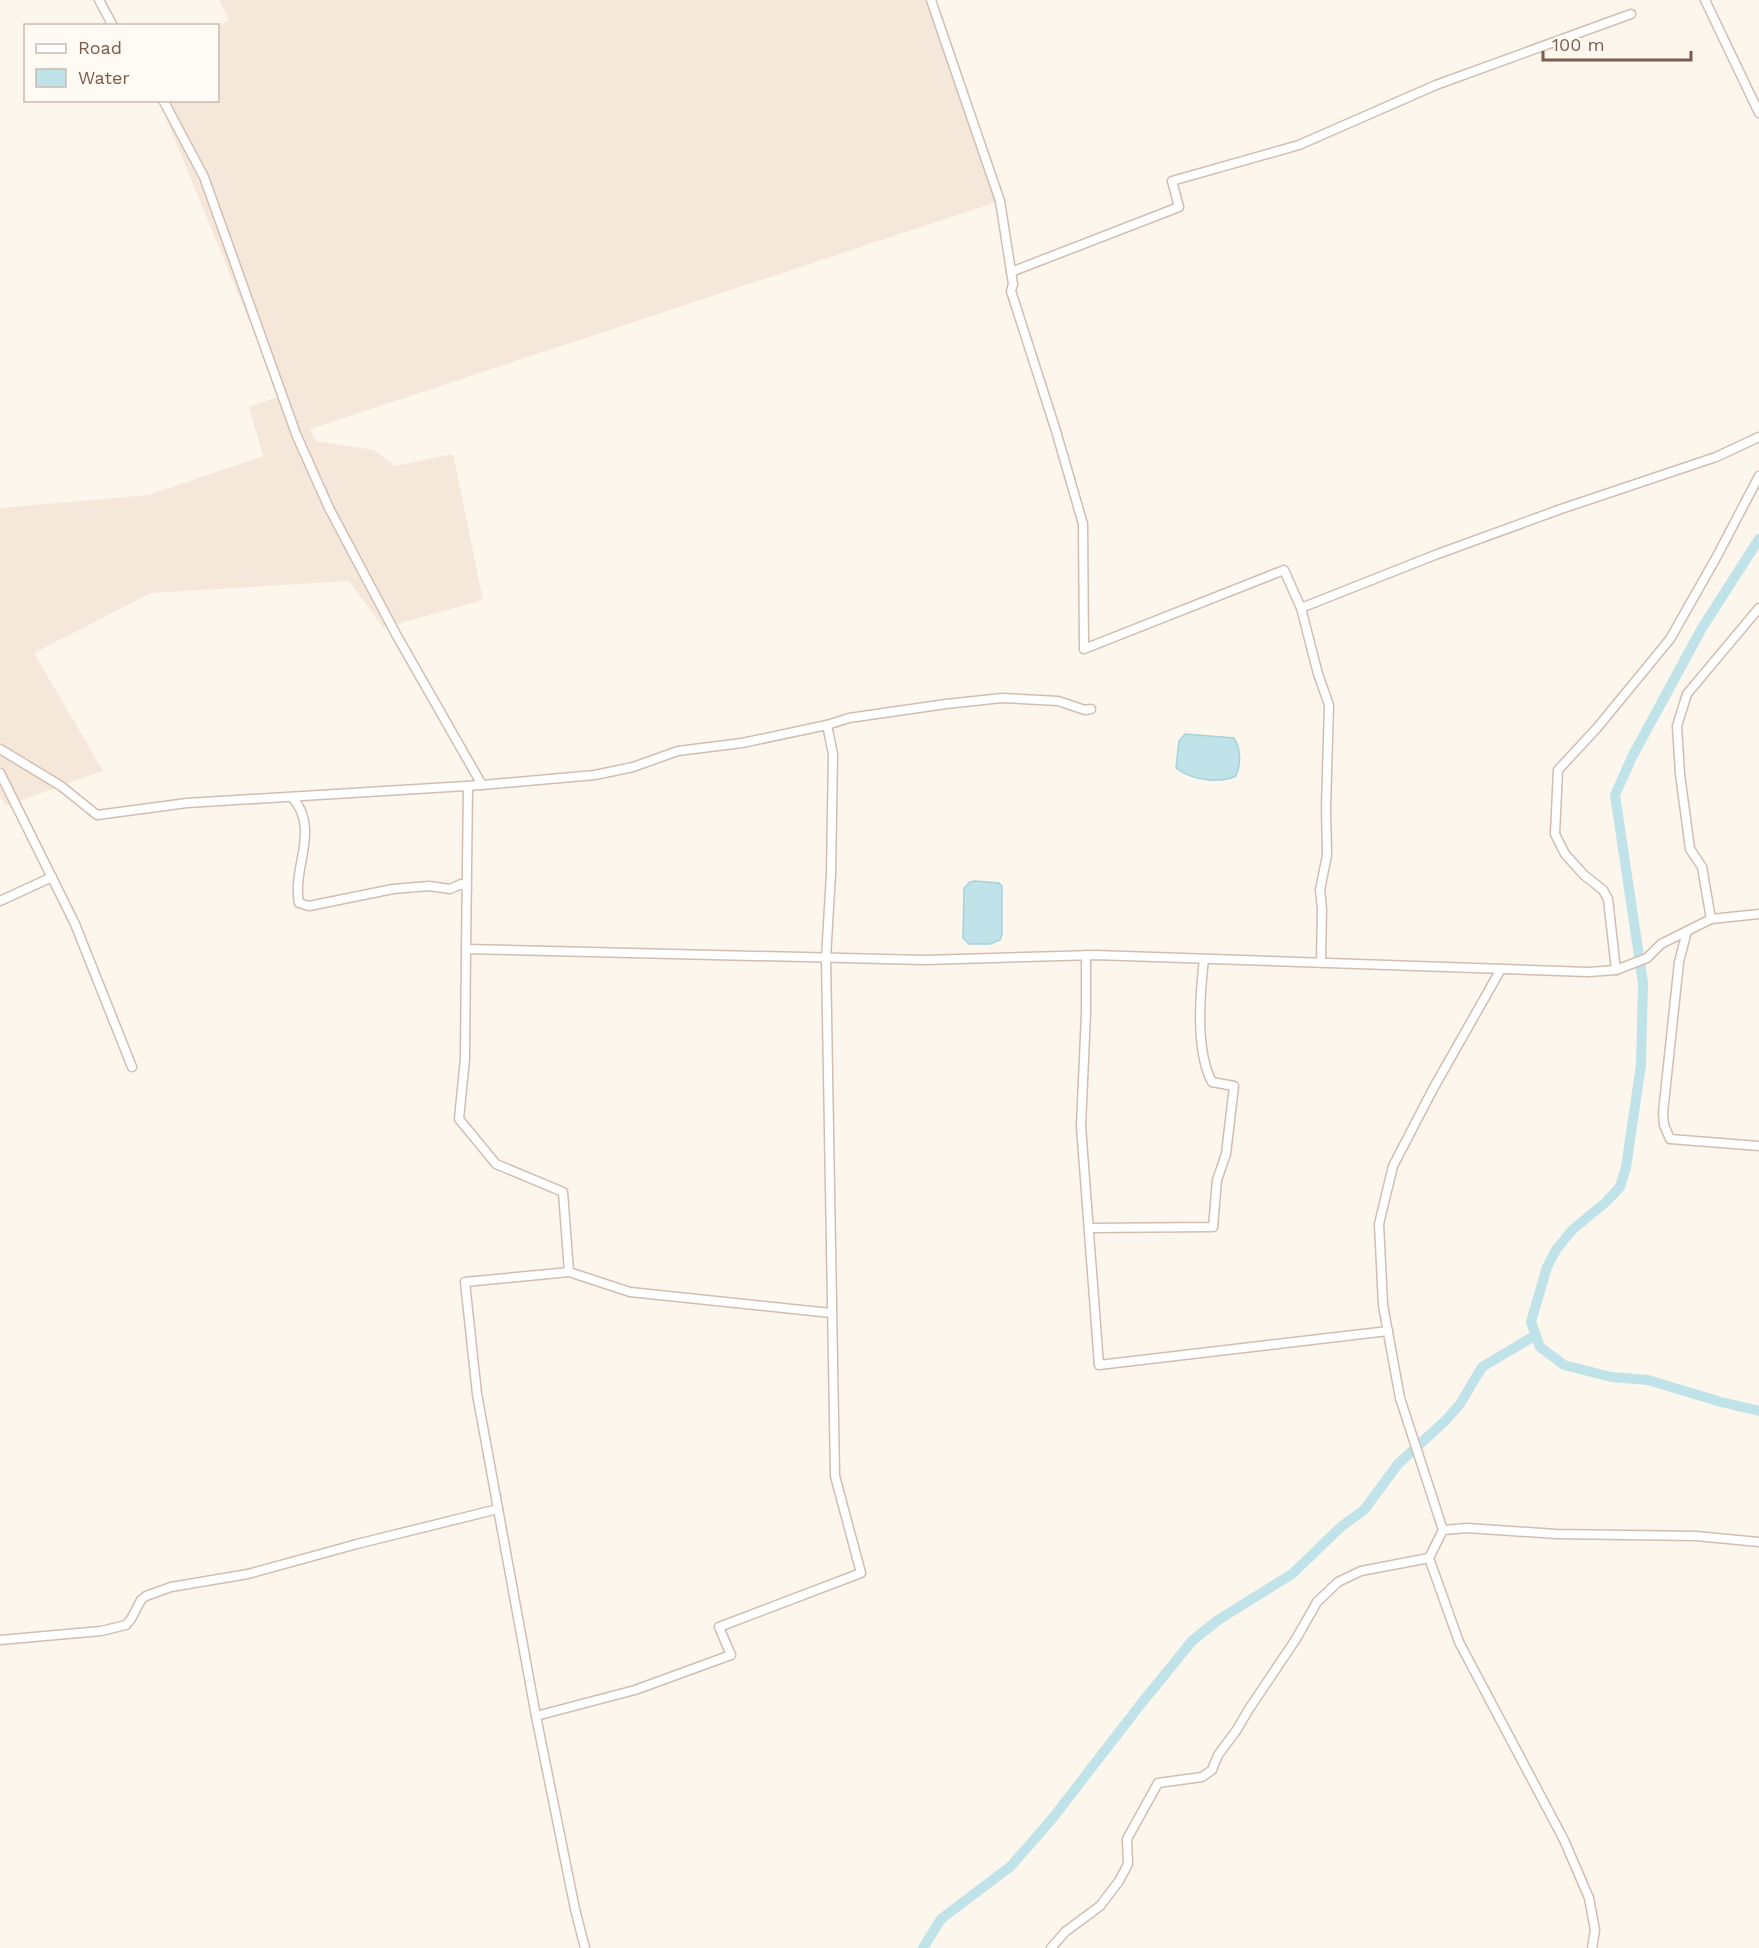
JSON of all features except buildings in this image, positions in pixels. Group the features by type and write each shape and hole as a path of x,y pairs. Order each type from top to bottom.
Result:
{"street":[{"path":"99,0 112,24"},
{"path":"931,0 1000,201 1013,284 1011,291 1083,524 1084,649 1284,570 1301,608 1318,674 1329,705 1327,855 1320,890 1321,963"},
{"path":"1705,0 1759,113"},
{"path":"1011,272 1179,207 1172,181 1299,145 1436,85 1631,14"},
{"path":"164,102 204,177 296,434 329,508 397,636 482,785"},
{"path":"1301,608 1550,512 1716,457 1759,437"},
{"path":"1616,970 1608,898 1603,890 1584,875 1565,854 1555,834 1558,770 1597,728 1670,639 1759,476"},
{"path":"1711,919 1702,867 1690,849 1680,774 1677,726 1688,694 1759,608"},
{"path":"0,749 61,786 97,815 187,803 468,786 595,775 633,767 678,751 742,743 860,717 1002,698 1058,701 1085,710 1091,709"},
{"path":"536,1716 635,1690 731,1655 719,1627 861,1573 835,1476 826,958 831,874 833,754 827,725"},
{"path":"0,773 75,924 132,1067"},
{"path":"468,786 465,1059 459,1119 496,1164 563,1192 569,1272"},
{"path":"292,797 300,806 307,830 297,892 299,903 309,906 393,889 429,886 450,889 461,884 467,888"},
{"path":"0,902 52,877"},
{"path":"466,949 925,960 1086,956 1588,972 1616,970 1647,958 1661,944 1711,919 1759,914"},
{"path":"1688,931 1679,962 1672,1016 1663,1113 1664,1125 1670,1139 1759,1146"},
{"path":"1086,956 1081,1126 1099,1365 1388,1330"},
{"path":"1090,1228 1213,1227 1217,1180 1226,1154 1234,1086 1212,1082 1203,1053 1200,997 1204,959"},
{"path":"1502,969 1433,1089 1393,1167 1379,1224 1383,1305 1400,1398 1443,1530 1429,1558 1459,1642 1564,1839 1585,1888 1595,1930 1592,1948"},
{"path":"585,1948 536,1716 477,1394 465,1282 569,1272 630,1292 831,1313"},
{"path":"0,1641 101,1631 126,1625 141,1600 171,1587 248,1574 498,1509"},
{"path":"1443,1530 1467,1528 1556,1534 1696,1536 1759,1542"},
{"path":"1051,1948 1065,1932 1100,1906 1119,1881 1128,1864 1127,1839 1158,1783 1202,1777 1212,1770 1218,1755 1296,1639 1317,1602 1338,1582 1361,1571 1429,1558"}],"shaded area":[{"path":"219,0 932,0 1000,201 310,429 316,441 374,450 395,466 453,454 483,600 383,628 349,581 151,593 34,653 103,771 5,806 0,796 0,508 149,495 263,456 249,407 280,396 159,102 219,102 219,25 229,20"}],"water":[{"path":"1185,734 1234,738 1240,757 1236,776 1222,780 1205,780 1176,768 1179,741"},
{"path":"970,882 999,883 1002,886 1002,934 1000,940 990,944 969,944 963,938 964,888"}],"waterway":[{"path":"1759,539 1702,628 1632,757 1615,795 1643,983 1641,1065 1626,1167 1620,1187 1606,1202 1572,1230 1556,1250 1547,1267 1531,1322 1540,1347 1564,1365 1611,1377 1648,1380 1759,1411"},
{"path":"923,1948 941,1919 1011,1866 1052,1819 1192,1641 1218,1620 1292,1574 1342,1526 1364,1510 1398,1464 1460,1404 1482,1367 1536,1335"}]}
